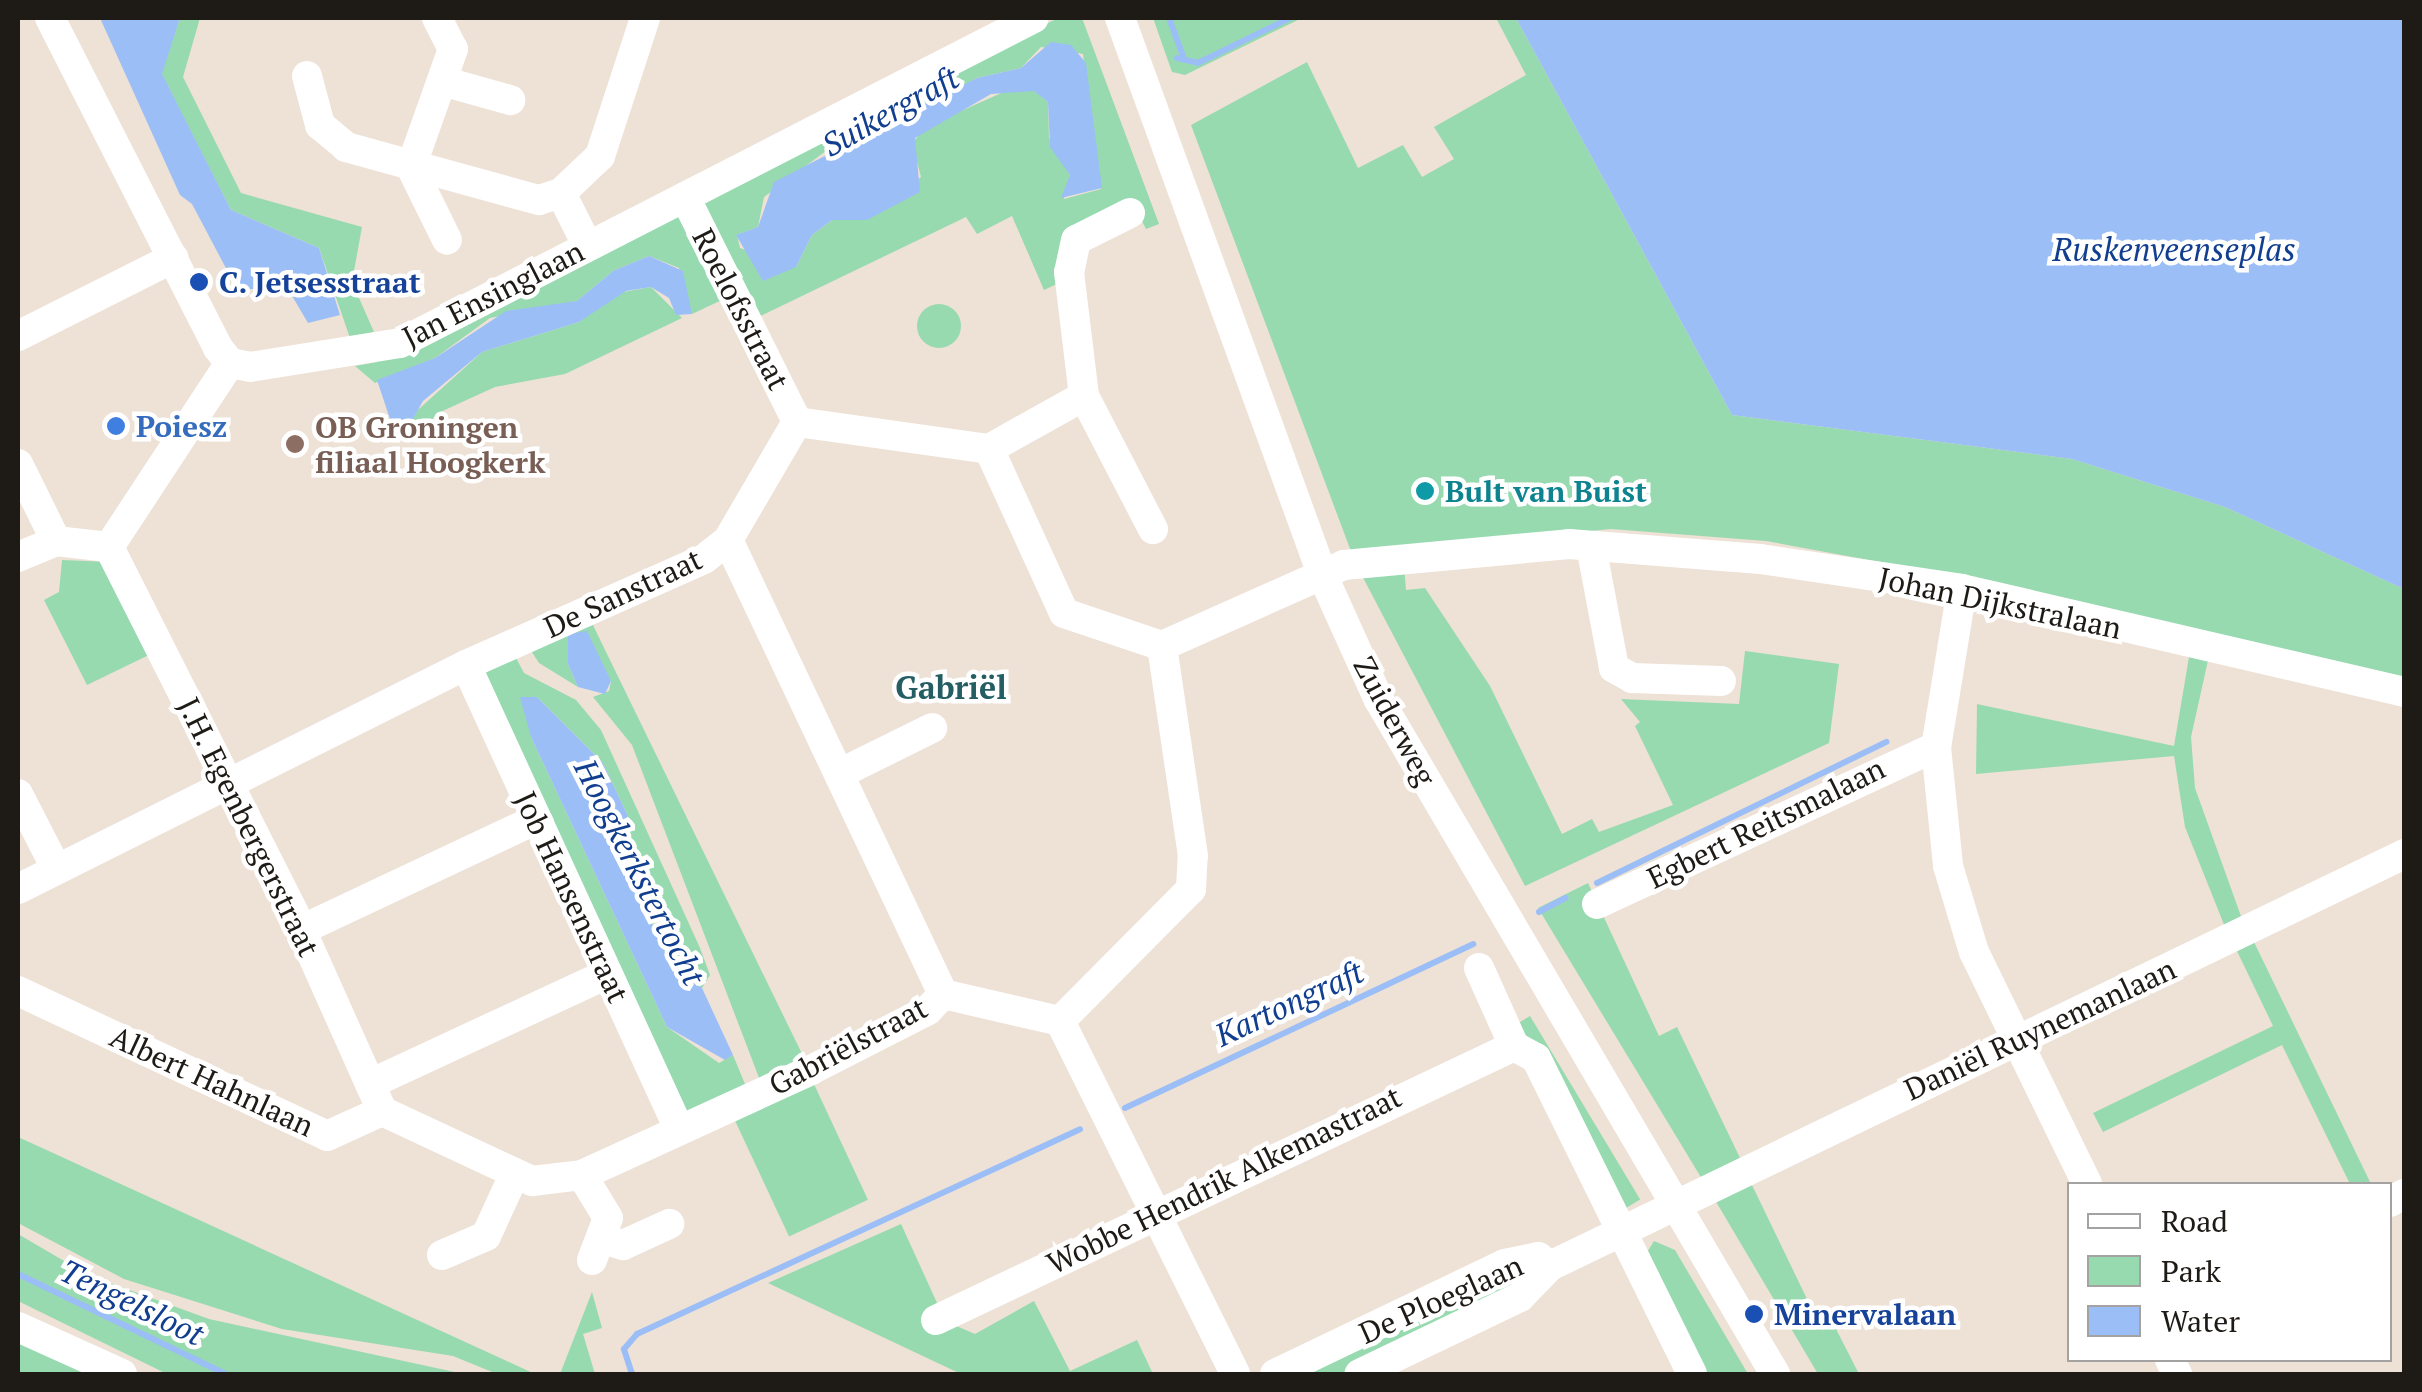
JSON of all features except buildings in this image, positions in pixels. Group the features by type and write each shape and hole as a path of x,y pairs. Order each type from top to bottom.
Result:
{"street":[{"path":"18,557 56,541 109,546 230,364 50,18"},
{"path":"436,18 453,49 412,167 447,240"},
{"path":"307,76 320,126 346,147 516,198 561,194 600,156 644,18"},
{"name":"Jan Ensinglaan","path":"230,364 389,346 1034,18"},
{"name":"Zuiderweg","path":"1120,18 1322,574 1379,700 1774,1374"},
{"path":"442,81 510,100"},
{"path":"561,194 587,245"},
{"name":"Roelofsstraat","path":"685,197 797,422"},
{"path":"1130,213 1076,240 1070,254 1084,396 1153,529"},
{"path":"18,336 173,258"},
{"path":"797,422 989,449 1084,396"},
{"name":"De Sanstraat","path":"18,889 466,665 704,559 728,540 797,422"},
{"path":"989,449 1064,612 1162,646 1322,574"},
{"path":"18,464 56,541"},
{"path":"728,540 943,994"},
{"name":"J.H. Egenbergerstraat","path":"109,546 302,930 376,1097"},
{"path":"1591,546 1614,668 1632,678 1721,681"},
{"name":"Johan Dijkstralaan","path":"1322,574 1376,557 1591,546 1760,559 1962,590 2404,692"},
{"path":"1962,590 1936,747 1960,911 2014,1038 2085,1182"},
{"path":"1162,646 1193,856 1190,889 1060,1021 1235,1374"},
{"name":"Job Hansenstraat","path":"466,665 679,1129"},
{"path":"839,774 932,728"},
{"name":"Egbert Reitsmalaan","path":"1597,904 1936,747"},
{"path":"18,794 56,868"},
{"path":"302,930 534,820"},
{"name":"Daniël Ruynemanlaan","path":"1676,1206 2014,1038 2404,854"},
{"path":"1479,968 1514,1046 1536,1058 1692,1374"},
{"name":"Albert Hahnlaan","path":"18,992 327,1136 376,1097 607,974"},
{"name":"Gabriëlstraat","path":"582,1176 928,1010 943,994 1060,1021"},
{"name":"Wobbe Hendrik Alkemastraat","path":"936,1320 1152,1213 1514,1046"},
{"path":"376,1097 515,1173 545,1184 582,1176 608,1218 597,1250 623,1244 669,1224"},
{"path":"442,1255 486,1236 515,1173"},
{"name":"De Ploeglaan","path":"1359,1374 1520,1297 1550,1266 1676,1206"},
{"name":"De Ploeglaan","path":"1275,1374 1505,1264 1538,1258 1550,1266"},
{"path":"18,1327 122,1374"}],"green space":[{"path":"180,18 200,18 183,77 241,193 362,227 352,282 374,332 350,338 319,248 231,210 161,74"},
{"path":"1058,18 1082,18 1159,224 1146,229 1133,203 1080,229 1059,283 1044,290 1012,216 977,234 966,217 752,320 699,199","holes":["1041,47 1083,54 1101,189 1064,199 1070,175 1049,138 1048,102 1035,91 1006,91 927,126 912,143 921,177 867,220 832,220 812,235 796,267 740,248 737,235 758,227 764,197 834,145 891,127 977,78 1021,68"]},
{"path":"1153,18 1302,18 1185,75 1172,72"},
{"path":"1496,18 1516,18 1732,415 2072,459 2225,507 2404,589 2404,683 1983,581 1766,541 1611,529 1352,554 1191,125 1307,62 1358,168 1403,145 1422,177 1454,159 1434,127 1526,75"},
{"path":"682,208 726,298 692,314 679,268 649,256 613,271 577,301 490,318 435,358 375,383 355,366 377,362"},
{"path":"651,287 682,318 565,374 495,387 436,414 421,437 399,427 482,352 579,322 618,293"},
{"path":"939,304 955,310 961,326 955,342 939,348 923,342 917,326 923,310"},
{"path":"62,560 109,562 153,653 87,685 44,600 59,592"},
{"path":"1404,565 1406,590 1425,588 1490,686 1562,834 1592,819 1599,832 1673,805 1635,726 1640,722 1621,699 1739,704 1745,651 1839,664 1829,743 1525,886 1359,570"},
{"path":"588,615 806,1062 761,1083 632,745 593,697 609,691 611,681 568,664 578,687 539,663 528,646"},
{"path":"2190,651 2209,656 2191,737 2195,788 2242,919 2225,927 2185,827 2174,756 1976,774 1977,704 2174,746"},
{"path":"514,654 524,673 576,700 601,730 710,975 702,988 673,970 630,875 627,814 603,763 537,697 531,737 667,1027 719,1063 733,1055 747,1089 682,1119 476,671"},
{"path":"1588,883 1659,1036 1677,1027 1741,1160 1702,1179 1538,908"},
{"path":"2253,940 2370,1182 2349,1182 2282,1045 2103,1132 2093,1113 2273,1026 2236,949"},
{"path":"1530,1016 1640,1199 1623,1210 1513,1026"},
{"path":"813,1082 868,1200 789,1237 734,1119"},
{"path":"18,1137 535,1374 497,1374 453,1356 282,1329 124,1279 18,1223"},
{"path":"1751,1183 1822,1330 1834,1325 1859,1374 1818,1374 1715,1200"},
{"path":"901,1224 938,1305 924,1312 975,1334 1034,1301 1070,1371 1137,1340 1153,1374 961,1374 768,1283"},
{"path":"18,1234 88,1275 209,1319 464,1374 167,1374 18,1301"},
{"path":"1654,1241 1675,1250 1748,1374 1704,1374 1646,1254"},
{"path":"1518,1273 1521,1283 1344,1374 1303,1374"},
{"path":"592,1292 602,1328 583,1334 595,1374 560,1374"},
{"path":"18,1338 93,1374 18,1374"}],"water":[{"path":"100,18 180,18 162,74 231,210 319,248 340,315 308,323 288,289 237,289 192,204 180,195"},
{"name":"Ruskenveenseplas","path":"1516,18 2404,18 2404,589 2225,507 2072,459 1732,415"},
{"path":"1051,42 1071,45 1086,63 1102,188 1061,198 1070,175 1050,147 1048,102 1034,91 991,94 915,138 920,192 867,220 832,220 812,235 796,267 763,281 736,235 758,227 774,182 977,78 1021,68"},
{"path":"649,256 683,271 692,314 676,315 669,298 651,287 626,291 579,322 482,352 423,401 409,426 391,422 377,380 435,358 506,311 577,301 613,271"},
{"path":"587,631 611,681 605,694 578,687 568,664 568,634"},
{"path":"520,697 537,697 603,763 627,814 630,875 673,970 702,988 733,1055 725,1060 667,1027 531,737"}],"waterway":[{"path":"1169,18 1183,56"},
{"name":"Suikergraft","path":"1177,58 1198,63 1290,18"},
{"name":"Kartongraft","path":"1597,883 1886,742"},
{"name":"Kartongraft","path":"1539,912 1565,898"},
{"name":"Kartongraft","path":"1125,1108 1473,944"},
{"name":"Kartongraft","path":"632,1374 624,1349 637,1334 1080,1129"},
{"name":"Tengelsloot","path":"18,1274 226,1374"}],"place":[{"name":"C. Jetsesstraat","path":"199,282"},
{"name":"Poiesz","path":"116,426"},
{"name":"OB Groningen filiaal Hoogkerk","path":"295,444"},
{"name":"Bult van Buist","path":"1425,491"},
{"name":"Minervalaan","path":"1754,1314"}],"district":[{"name":"Gabriël","path":"951,687"}],"water label":[{"name":"Hoogkerkstertocht","path":"640,872"}]}
